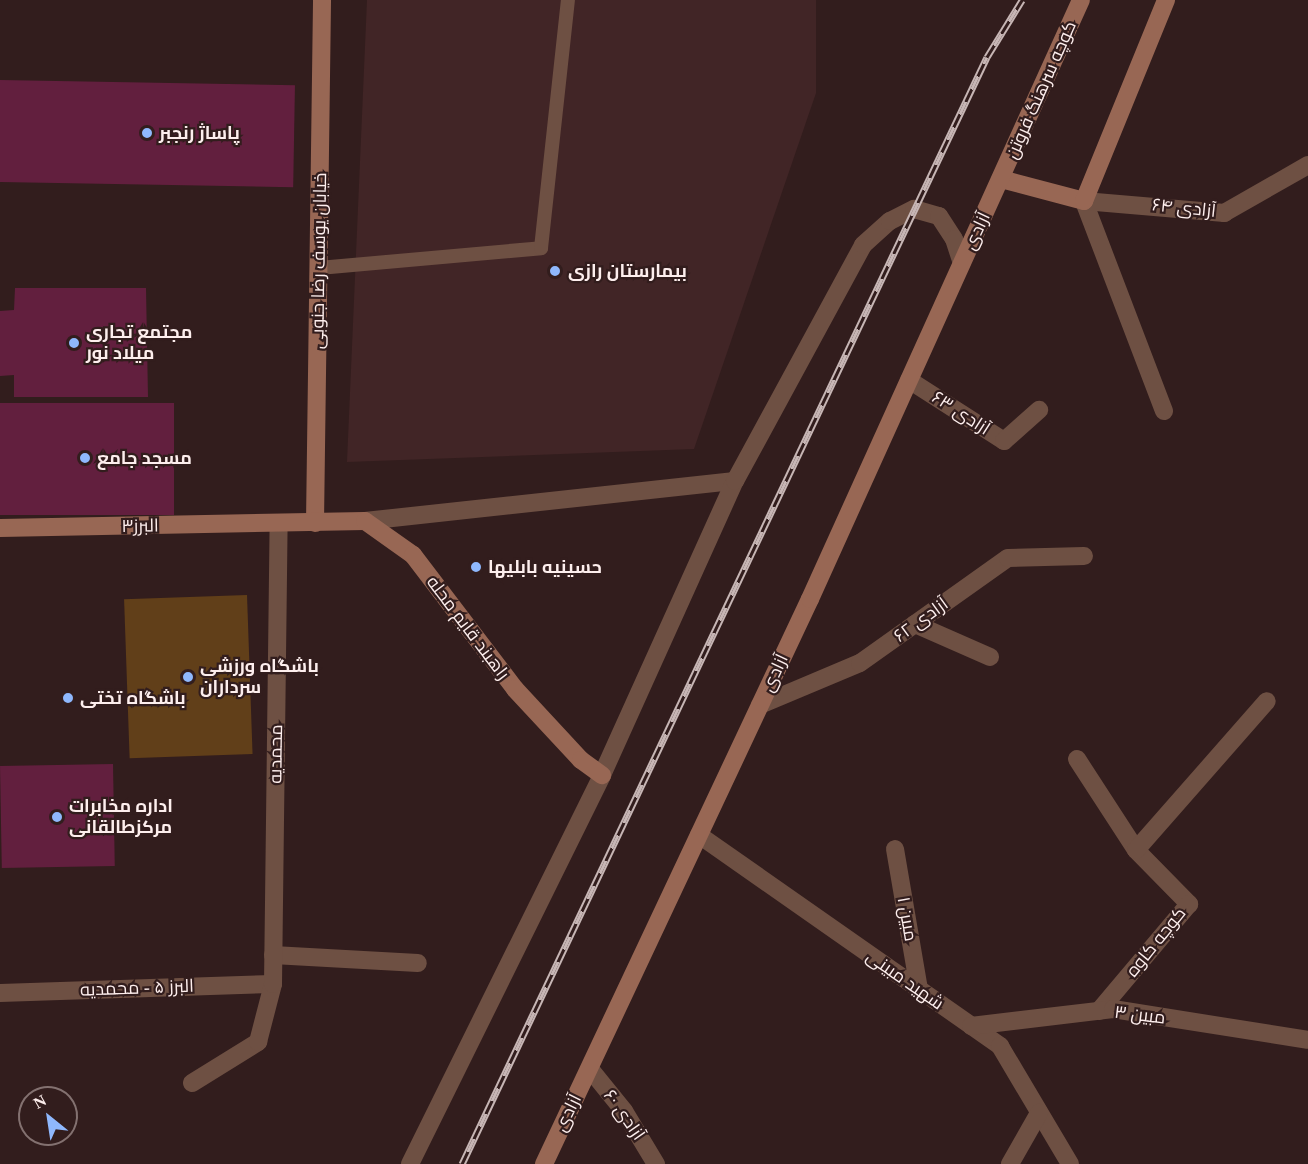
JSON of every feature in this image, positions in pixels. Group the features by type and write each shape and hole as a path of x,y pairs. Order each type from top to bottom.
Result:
{"main road":[{"name":"خیابان یوسف رضا جنوبی","path":"315,523 322,0"},
{"name":"کوچه سرهنگ فروتن","path":"1000,179 1081,0"},
{"path":"1084,201 1166,0"},
{"name":"آزادی ۶۴","path":"1000,179 1084,201"},
{"name":"آزادی","path":"544,1164 760,705 1000,179"},
{"path":"279,524 365,521"},
{"name":"راهبند قایم محله","path":"365,521 413,555 515,689 581,760 602,775"},
{"name":"البرز۳","path":"0,528 279,524"}],"street":[{"name":"آزادی ۶۴","path":"1084,201 1224,213 1308,165"},
{"path":"1084,201 1164,411"},
{"path":"410,1164 602,775 735,481 863,245 890,221 914,210 939,216 954,238 962,263"},
{"name":"آزادی ۶۳","path":"909,380 1004,441 1038,410"},
{"path":"365,521 735,481"},
{"name":"محمدیه","path":"192,1083 258,1042 273,984 279,524"},
{"name":"آزادی ۶۲","path":"760,705 860,663 1008,558 1084,556"},
{"path":"915,624 990,657"},
{"path":"1136,850 1267,701"},
{"name":"کوچه کاوه","path":"1077,759 1136,850 1189,904 1100,1011"},
{"name":"شهید مبینی","path":"699,835 1000,1046 1070,1164"},
{"name":"مبین ۱","path":"895,849 919,990"},
{"path":"273,955 418,963"},
{"name":"البرز ۵ - محمدیه","path":"0,993 273,984"},
{"name":"مبین ۳","path":"971,1026 1113,1010 1308,1040"},
{"name":"آزادی ۶۰","path":"590,1069 624,1111 656,1164"},
{"path":"1010,1164 1039,1113"}],"lane":[{"path":"319,268 541,248 568,0"}],"shaded area":[{"name":"بیمارستان رازی","path":"367,0 816,0 816,93 694,449 347,462"},
{"name":"باشگاه ورزشی سرداران","path":"247,595 253,754 130,758 124,599"}],"building":[{"name":"پاساژ رنجبر","path":"0,80 295,85 293,187 0,182"},
{"name":"مجتمع تجاری میلاد نور","path":"15,288 146,288 148,397 14,397 14,375 0,376 0,311 14,310"},
{"name":"مسجد جامع","path":"0,403 174,403 174,515 0,515"},
{"name":"اداره مخابرات مرکزطالقانی","path":"113,764 115,866 2,868 0,766"}],"railway":[{"path":"462,1164 987,57 1022,0"}],"place":[{"name":"پاساژ رنجبر","path":"147,133"},
{"name":"بیمارستان رازی","path":"555,271"},
{"name":"مجتمع تجاری میلاد نور","path":"74,343"},
{"name":"مسجد جامع","path":"85,458"},
{"name":"حسینیه بابلیها","path":"476,567"},
{"name":"باشگاه ورزشی سرداران","path":"188,677"},
{"name":"باشگاه تختی","path":"68,698"},
{"name":"اداره مخابرات مرکزطالقانی","path":"57,817"}]}
